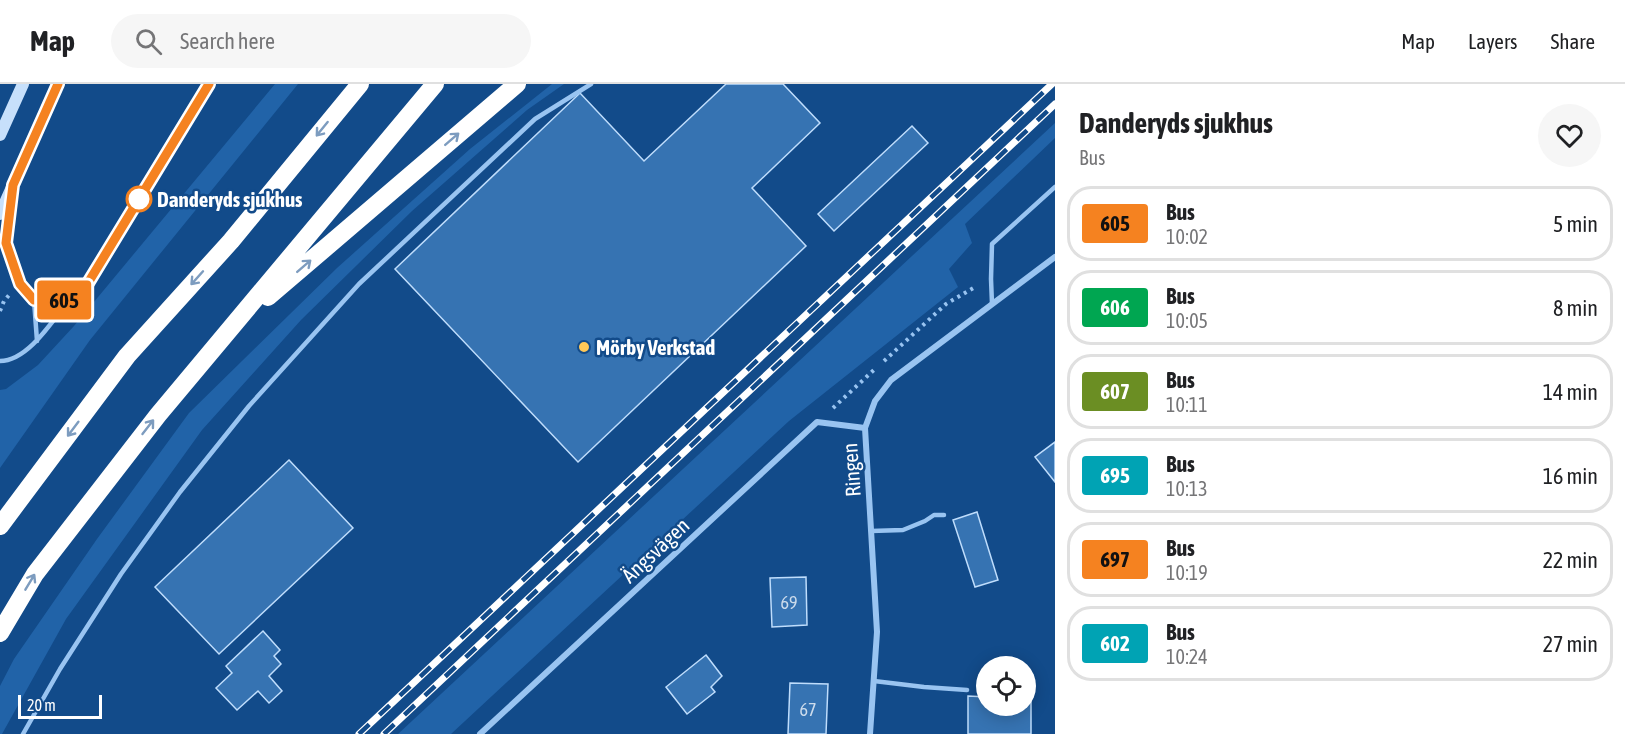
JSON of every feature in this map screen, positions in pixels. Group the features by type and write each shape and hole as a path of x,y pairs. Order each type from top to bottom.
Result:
{"highway":[{"path":"0,526 127,356 231,241 360,84"},
{"path":"0,633 35,574 158,415 435,84"},
{"path":"228,331 517,84"}],"street":[{"path":"0,135 23,84"},
{"path":"0,214 58,84"},
{"name":"Ringen","path":"870,734 877,632 864,428 875,401 891,380 1055,257"},
{"name":"Ängsvägen","path":"480,734 817,422 864,428"}],"lane":[{"path":"0,361 16,358 37,341 69,300 88,283 209,84"},
{"path":"23,734 60,669 121,574 180,492 249,406 376,268 535,120 591,84"},
{"path":"13,185 6,243 20,284 34,300 37,341"},
{"path":"992,304 992,244 1055,187"},
{"path":"34,300 69,300"},
{"path":"871,531 903,530 934,515 944,515"},
{"path":"874,681 966,690"}],"shaded area":[{"path":"275,84 298,84 90,340 0,468 0,390 6,389 38,365 74,326"},
{"path":"552,84 564,84 527,110 412,211 301,320 202,430 66,619 0,734 0,686 14,659 97,539 189,413 337,268 470,149"},
{"path":"1055,123 1055,138 965,224 972,243 949,269 958,287 789,421 451,734 398,734"}],"building":[{"name":"Mörby Verkstad","path":"726,84 783,84 820,123 752,188 806,246 578,462 395,269 580,93 644,161"},
{"path":"912,126 928,143 834,231 818,214"},
{"path":"1055,442 1055,482 1035,457"},
{"path":"289,460 353,528 219,654 155,587"},
{"path":"977,512 998,580 975,587 953,520"},
{"path":"806,577 807,625 772,627 770,578"},
{"path":"263,631 280,650 274,656 281,664 269,676 282,691 269,703 258,691 237,710 216,688 232,673 226,666"},
{"path":"706,655 722,676 711,687 715,692 687,714 666,687"},
{"path":"790,683 828,684 826,734 788,734"},
{"path":"968,696 976,696 976,716 1031,716 1031,734 968,734"}],"railway":[{"path":"359,734 1052,84"},
{"path":"384,734 1055,104"}],"bus line":[{"name":"605","path":"58,84 13,185 6,243 20,284 34,300 69,300 88,283 209,84"}],"place":[{"name":"Danderyds sjukhus","path":"139,199"},
{"name":"Mörby Verkstad","path":"584,347"}]}
